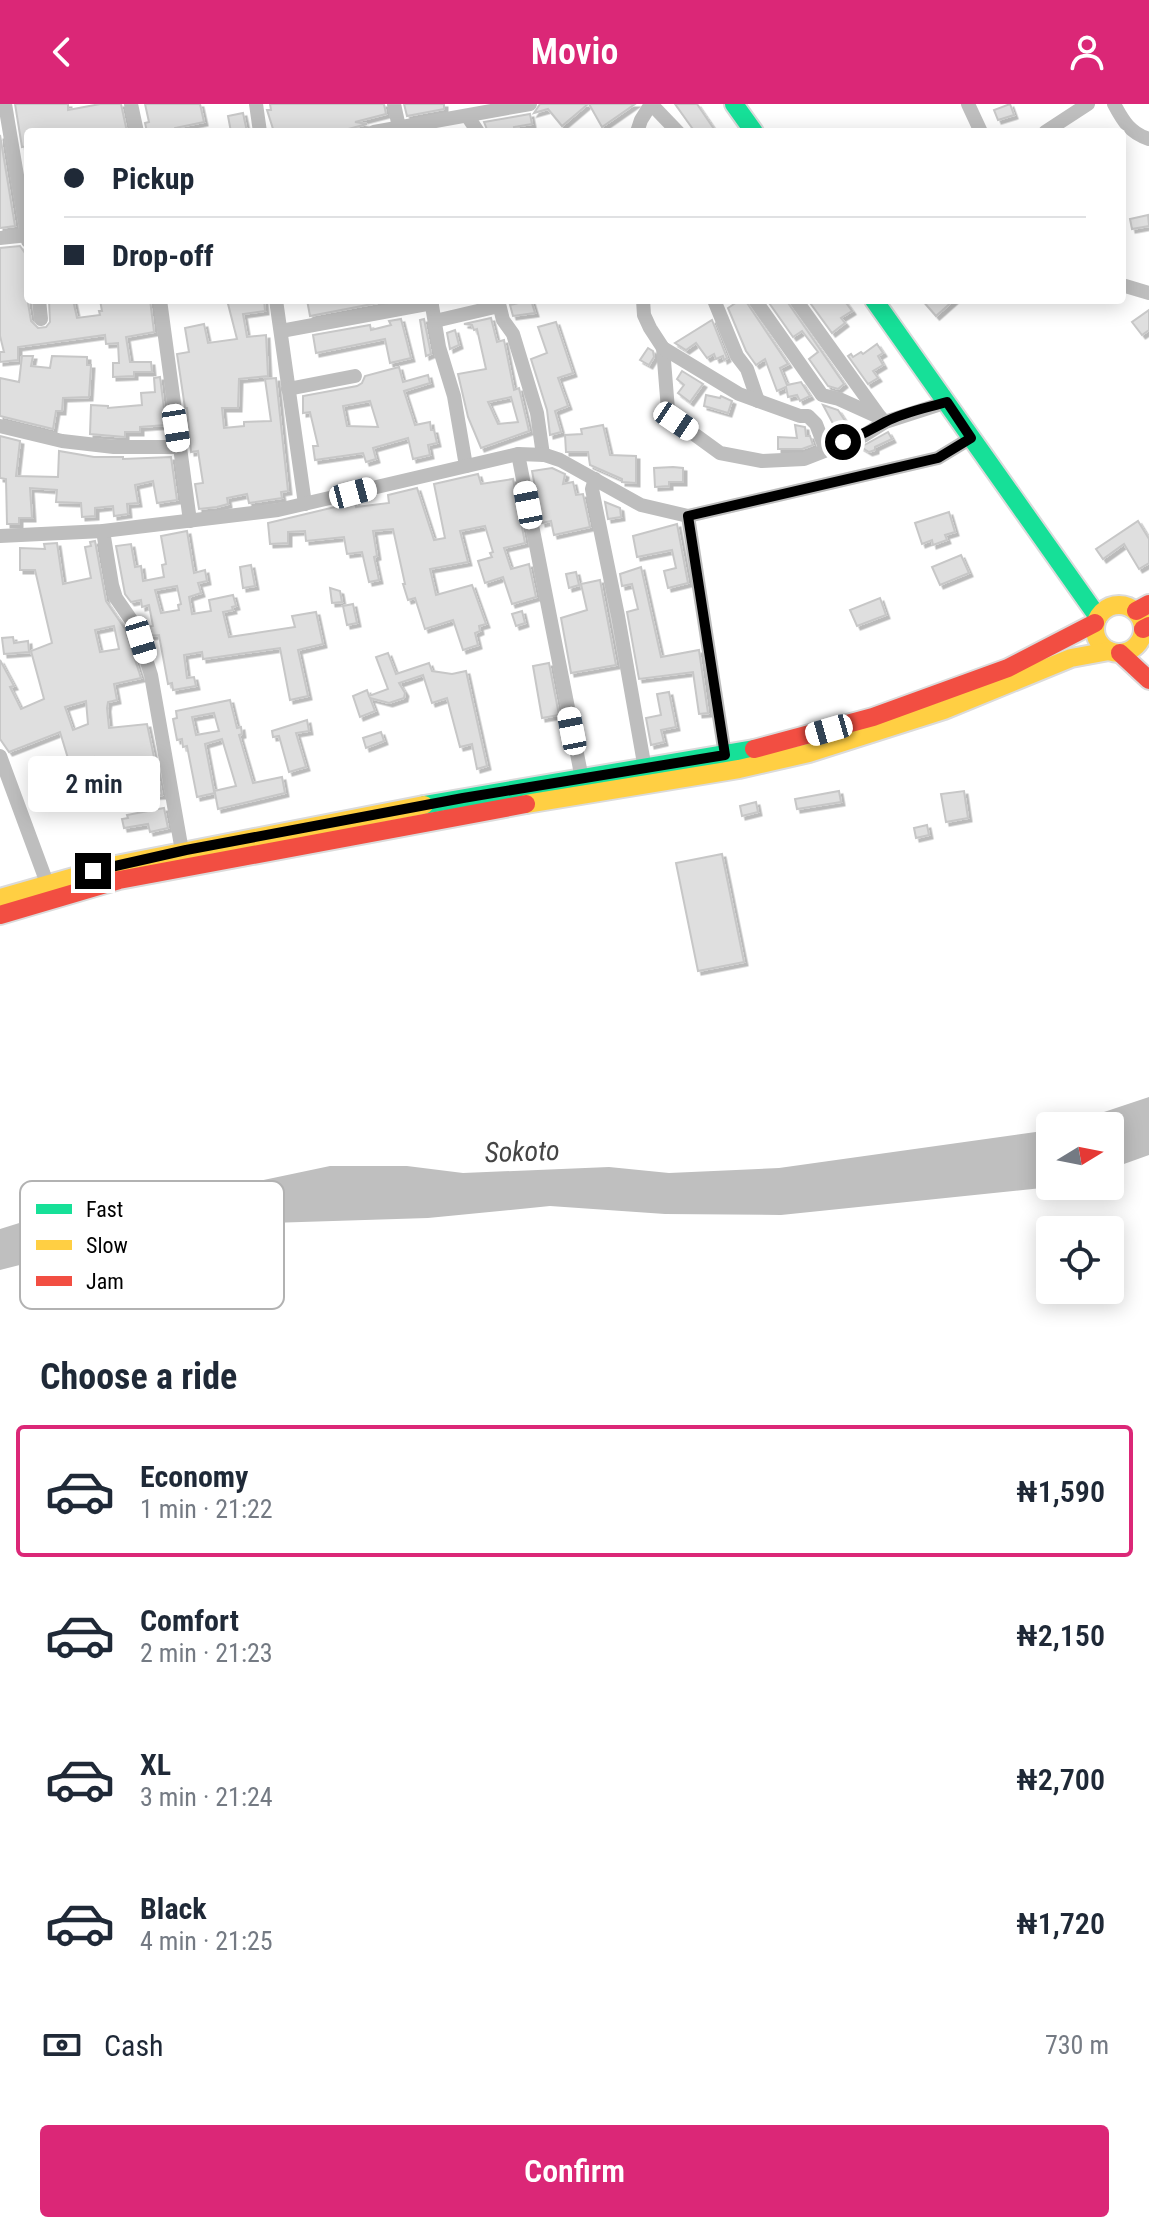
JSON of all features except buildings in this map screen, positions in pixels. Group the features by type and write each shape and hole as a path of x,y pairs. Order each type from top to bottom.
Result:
{"main road":[{"path":"734,104 751,128"},
{"path":"749,104 766,128"},
{"path":"881,304 971,438 1101,616"},
{"path":"881,304 1101,616 1098,640 1149,680"},
{"path":"0,898 47,883 182,851 463,798 725,755 806,736 941,694 1008,668 1101,616 1128,606 1142,607 1141,619 1146,636 1131,650 1071,658 944,710 809,753 739,769 465,814 119,880 0,915"}],"street":[{"path":"5,104 24,194"},
{"path":"131,104 136,128"},
{"path":"256,104 259,128"},
{"path":"394,104 394,128"},
{"path":"400,128 530,104"},
{"path":"638,128 651,104 674,128"},
{"path":"968,104 979,128"},
{"path":"1051,128 1088,104"},
{"path":"1114,104 1123,121 1136,135 1149,139"},
{"path":"468,117 475,128"},
{"path":"0,238 24,237"},
{"path":"1126,286 1149,293"},
{"path":"39,304 41,319"},
{"path":"161,304 190,521"},
{"path":"277,304 305,504"},
{"path":"281,331 421,304"},
{"path":"431,304 439,347 454,396 466,466"},
{"path":"435,321 494,304"},
{"path":"498,304 503,320 513,334 537,413 543,455"},
{"path":"643,304 644,315 663,348 711,378 758,401 808,416 816,424 826,450"},
{"path":"716,304 737,356 747,369 758,401"},
{"path":"758,304 822,395 839,399 883,420"},
{"path":"799,304 883,420"},
{"path":"663,348 668,410 676,421 720,453 762,461 804,459 863,436 883,420 947,402"},
{"path":"288,389 355,376"},
{"path":"0,426 62,441 114,447 179,447"},
{"path":"0,536 103,531 305,504 518,454 543,455 560,460 641,505 688,516 938,458 971,438"},
{"path":"518,454 582,779"},
{"path":"595,479 592,489 645,769"},
{"path":"688,516 725,755"},
{"path":"103,531 116,598 136,627 151,675 182,851"},
{"path":"0,756 47,883"}],"shaded area":[{"path":"1149,1097 1149,1155 1124,1164 1124,1112 1104,1112"},
{"path":"1036,1132 1036,1189 781,1215 665,1214 550,1206 428,1218 284,1223 284,1181 259,1181 330,1166 407,1166 463,1173 609,1167 669,1173 779,1168"},
{"path":"20,1223 20,1265 0,1270 0,1229"}],"traffic: fast":[{"path":"734,104 751,128"},
{"path":"877,304 1098,617"},
{"path":"424,805 754,749"}],"traffic: slow":[{"path":"1119,605 1136,612 1143,629 1136,646 1119,653 1102,646 1095,629 1102,612 1119,605"},
{"path":"526,804 739,769 809,753 944,710 1071,658 1109,651"},
{"path":"0,898 116,865 424,805"}],"traffic: jam":[{"path":"1136,611 1149,604"},
{"path":"754,749 873,717 1008,668 1095,623"},
{"path":"1143,629 1149,626"},
{"path":"1120,653 1149,680"},
{"path":"0,915 119,880 526,804"}],"route":[{"path":"93,871 186,850 463,798 725,755 688,516 938,458 971,438 947,402 915,410 885,422 863,436 843,442"}],"water label":[{"name":"Sokoto","path":"522,1151"}]}
